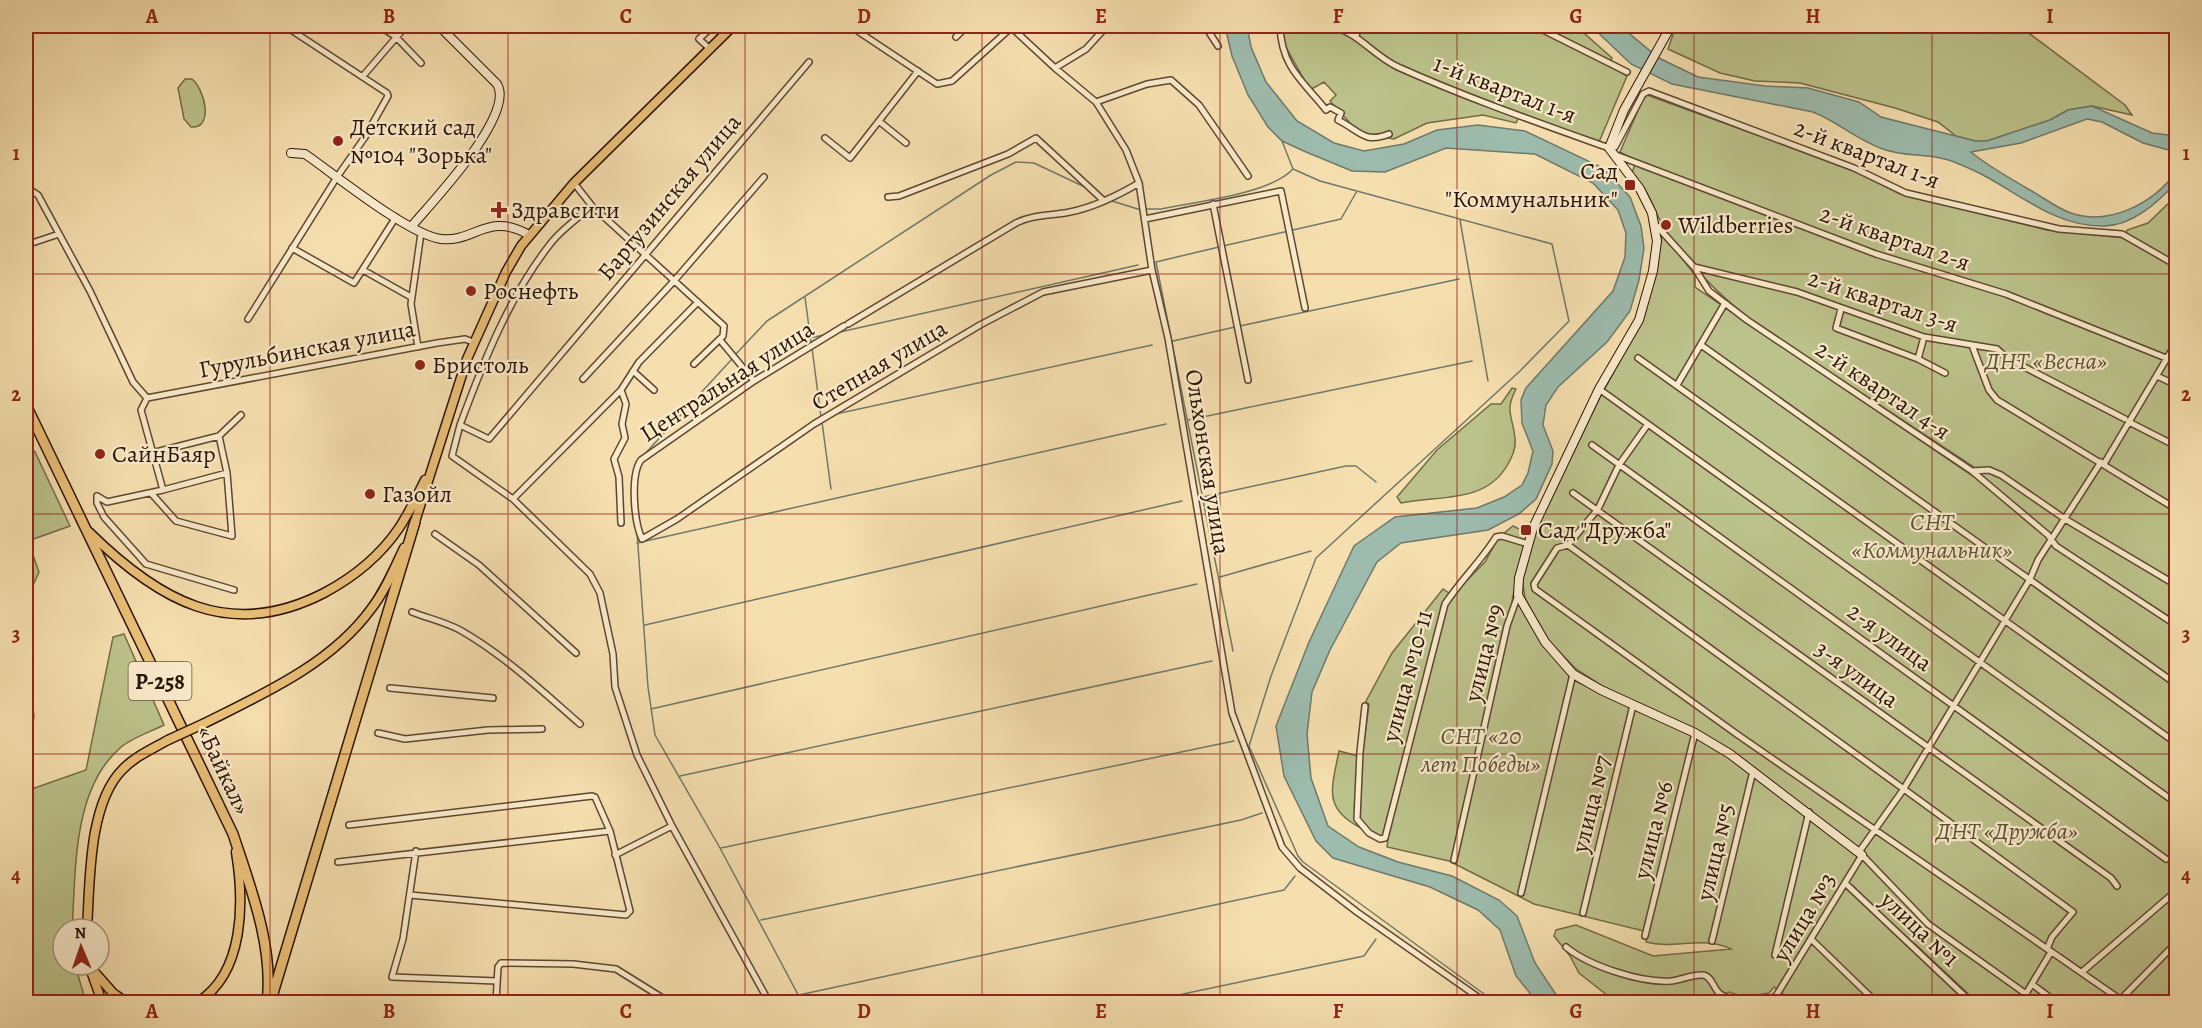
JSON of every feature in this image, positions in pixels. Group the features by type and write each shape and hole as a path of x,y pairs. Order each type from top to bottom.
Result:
{"highway":[{"name":"«Байкал»","path":"26,405 29,420 86,529 233,834 247,876 265,951 268,1002"},
{"path":"268,1002 416,522"}],"main road":[{"path":"88,917 94,844 105,799 121,770 133,760 168,740 282,682 334,647 355,629 372,609 389,580 416,522 473,342 508,268 529,235 573,183 733,26"},
{"path":"86,529 120,562 146,582 179,600 211,611 229,613 278,611 318,596 344,582 366,566 399,528 436,461"},
{"path":"198,1002 208,996 220,982 234,950 240,890 233,834"},
{"path":"94,977 102,1002"},
{"path":"99,977 113,993 126,1002"}],"street":[{"path":"248,319 337,177 365,137 388,96 363,76 285,26"},
{"path":"379,26 395,36 421,63"},
{"path":"363,76 395,36 406,26"},
{"path":"411,227 473,151 496,114 501,96 497,84 439,26"},
{"path":"710,49 699,39 713,26"},
{"path":"850,26 937,84 952,81 1012,27"},
{"path":"956,37 967,26"},
{"path":"1055,68 1086,49 1107,26"},
{"path":"1205,26 1218,46"},
{"path":"1286,26 1280,27 1281,48 1310,94 1326,110 1330,106 1341,113 1338,120 1364,137 1376,139 1389,134"},
{"name":"1-й квартал 1-я","path":"1328,26 1342,27 1377,55 1396,66 1611,151"},
{"path":"1356,36 1359,26"},
{"path":"1535,26 1627,72"},
{"path":"1671,26 1624,110 1611,151 1640,189 1656,224 1657,241 1653,271 1638,320 1599,389 1528,544 1518,595 1545,642 1573,674 1695,733 1753,771 1861,854 1928,924 2026,994"},
{"name":"Ольхонская улица","path":"1012,27 1055,68 1096,102 1126,150 1138,183 1152,270 1168,338 1232,713 1282,847 1290,858 1358,912 1485,1002"},
{"name":"Баргузинская улица","path":"460,425 489,439 643,254 808,62"},
{"path":"825,138 850,158 918,71"},
{"path":"1096,102 1147,84 1171,80 1199,105 1248,176"},
{"name":"2-й квартал 1-я","path":"1611,151 1643,94 1649,91 1854,168 1905,193 2059,229 2122,234 2176,265"},
{"path":"880,122 906,143"},
{"path":"888,197 899,196 997,158 1036,138 1104,201"},
{"name":"2-й квартал 2-я","path":"1611,151 1875,254 2006,294 2166,358"},
{"path":"291,153 304,154 421,233 447,239 498,226 520,230 529,235"},
{"path":"583,379 674,281 764,177"},
{"path":"573,183 592,206 724,326 720,340 694,364"},
{"name":"Центральная улица","path":"646,539 640,537 633,485 636,467 640,460 754,381 996,234 1029,217 1069,212 1104,201 1138,183"},
{"path":"26,187 38,195 90,291 133,382 147,398 141,410 163,490"},
{"path":"1145,219 1277,190 1282,192 1305,308"},
{"path":"1214,204 1248,380"},
{"path":"592,206 558,235 532,270 480,371 460,425 452,456 513,499 590,574 600,593 613,654 615,687 637,755 672,826 769,1002"},
{"path":"292,248 354,283 396,218"},
{"path":"1656,224 1694,267"},
{"path":"418,346 411,297 421,233"},
{"path":"26,245 59,234"},
{"name":"2-й квартал 4-я","path":"1694,267 1709,291 1725,303 1972,471 1989,470 2001,475 2065,519 2176,585"},
{"name":"2-й квартал 3-я","path":"1694,267 1797,292 1924,337 1997,349 2007,358 2176,446"},
{"path":"363,270 411,297"},
{"name":"Степная улица","path":"646,539 814,424 980,325 1042,291 1152,270"},
{"path":"513,499 621,390 639,362 698,302"},
{"path":"1677,386 1725,303"},
{"name":"2-й квартал 3-я","path":"1841,309 1836,328 1918,359 1945,374"},
{"path":"1918,359 1924,337"},
{"name":"Гурульбинская улица","path":"147,398 418,346 465,339 473,342"},
{"path":"720,340 754,381"},
{"name":"улица №3","path":"1566,947 1577,956 1640,979 1670,981 1703,975 1709,978 1720,994 1729,997 1744,1000 1776,996 2030,579 2050,539 2102,463 2176,343"},
{"path":"1701,345 2176,684"},
{"path":"1974,348 1989,390 1997,400 2176,509"},
{"path":"1638,358 2176,743"},
{"path":"633,371 654,390"},
{"path":"2157,376 2176,385"},
{"path":"1599,389 2176,803"},
{"path":"621,390 626,404 622,424 625,438 614,459 619,477 621,523"},
{"path":"152,453 219,436 241,415"},
{"path":"1648,424 1619,465 1598,509 1568,545 1557,548 1534,584 1534,589 1738,735 2122,1001 2176,943"},
{"path":"151,493 176,520 232,536 227,473 219,436"},
{"name":"2-я улица","path":"1592,445 2166,860"},
{"path":"1972,471 2056,546 2176,625"},
{"path":"227,473 107,502 101,496 97,496 96,499 104,517 146,564 234,590"},
{"name":"3-я улица","path":"1573,493 2111,878 2117,886"},
{"path":"435,534 479,565 576,653"},
{"name":"улица №10-11","path":"1365,706 1357,819 1359,824 1374,837 1385,838 1445,604 1460,582 1481,560 1496,537 1502,536 1528,544"},
{"path":"1568,545 2073,912 2052,937 2049,950 2021,1002"},
{"name":"улица №9","path":"1454,860 1507,626 1518,595"},
{"path":"412,612 457,629 475,640 539,688 580,724"},
{"path":"1521,893 1573,674"},
{"path":"390,688 493,698"},
{"name":"улица №7","path":"1583,913 1633,705"},
{"path":"378,733 405,739 488,730 542,729"},
{"name":"улица №6","path":"1645,936 1695,733"},
{"name":"улица №5","path":"1712,941 1753,771"},
{"path":"349,825 588,795 595,797 610,831 630,911 626,915 410,895"},
{"path":"1775,955 1809,812"},
{"path":"615,855 672,826"},
{"path":"338,862 355,862 416,851 610,831"},
{"path":"416,851 403,939 392,977 497,981"},
{"name":"улица №1","path":"1845,883 1971,1002"},
{"path":"2082,972 2176,891"},
{"path":"1811,939 1876,1002"},
{"path":"496,1002 501,963 601,966 627,974 669,1002"},
{"path":"2032,985 2056,1002"}],"green space":[{"path":"1274,26 1576,26 1612,58 1609,65 1627,76 1599,142 1521,113 1516,123 1483,115 1427,123 1394,139 1359,133 1330,101 1336,95 1324,82 1310,90"},
{"path":"1676,26 2025,26 2026,31 2125,105 2132,115 2092,106 2068,110 2050,120 1987,141 1975,141 1956,136 1938,122 1895,108 1800,83 1755,81 1720,73 1668,49"},
{"path":"185,79 192,79 203,99 205,115 203,122 198,126 191,127 184,119 178,88"},
{"name":"ДНТ «Весна»","path":"1647,95 1853,170 1900,194 2047,230 2125,238 2127,230 2148,223 2176,196 2176,621 2056,544 2054,537 2002,498 1977,469 1749,319 1713,287 1679,249 1662,224 1647,192 1632,173 1636,161 1620,152 1642,101"},
{"name":"СНТ «Коммунальник»","path":"1666,233 1667,239 1695,275 1695,287 1977,479 2047,537 2056,548 2176,628 2176,800 1604,390 1642,321 1655,275 1661,238"},
{"path":"1512,388 1516,389 1510,403 1515,445 1510,461 1499,477 1487,486 1460,496 1401,503 1397,497 1437,450 1491,404 1501,404"},
{"path":"1602,393 2176,805 2176,1002 2127,1002 2062,955 2059,959 2119,1002 1977,1002 1915,944 1912,949 1968,1002 1794,1002 1774,987 1769,993 1744,997 1729,992 1715,1002 1623,1002 1607,995 1579,973 1570,956 1554,936 1556,930 1576,925 1653,956 1731,949 1710,943 1667,945 1646,942 1648,932 1534,904 1449,861 1387,847 1388,839 1361,828 1340,813 1333,796 1339,751 1362,757 1369,704 1365,703 1392,653 1443,589 1452,595 1485,562 1498,538 1513,526 1527,533 1512,601 1521,604 1544,644 1575,681 1706,741 1853,849 1926,924 1928,921 1857,847 1733,753 1682,723 1605,688 1576,669 1547,639 1525,598 1522,578 1537,528"},
{"path":"26,442 35,452 70,526 28,541 39,572 26,601"},
{"path":"124,634 164,725 124,745 104,766 92,787 79,833 73,917 51,917 51,977 79,977 86,1002 26,1002 26,791 86,770 113,637"},
{"path":"26,667 34,715 26,780"}],"shaded area":[{"path":"1225,26 1247,26 1251,47 1266,82 1297,121 1334,143 1364,151 1404,144 1437,130 1478,125 1525,131 1603,168 1630,197 1641,226 1644,248 1639,280 1630,311 1607,342 1558,387 1546,405 1543,425 1553,451 1552,464 1536,499 1519,514 1488,530 1401,543 1377,562 1330,650 1312,692 1307,734 1311,778 1328,826 1359,847 1398,862 1452,876 1499,900 1517,916 1535,963 1561,1002 1537,1002 1516,976 1500,930 1478,910 1430,887 1333,858 1316,841 1284,776 1276,726 1309,642 1354,546 1395,517 1477,508 1504,497 1522,485 1528,473 1533,451 1522,423 1521,400 1526,388 1613,291 1625,257 1626,233 1618,210 1593,183 1535,154 1446,148 1385,172 1352,171 1282,141 1268,127 1248,95 1232,56"},
{"path":"1591,26 1620,26 1659,58 1698,77 1765,86 1808,88 1859,102 1881,117 1975,141 1987,141 2050,120 2068,110 2092,106 2152,133 2176,136 2176,152 2143,143 2102,122 2087,119 2021,143 1971,152 1985,163 2071,213 2100,217 2115,214 2155,194 2176,172 2176,183 2144,212 2125,222 2104,226 2071,221 2055,216 1962,165 1940,158 1886,150 1813,112 1672,84 1631,64"}],"waterway":[{"path":"1282,141 1293,169 1320,181 1552,244 1569,321 1520,371 1316,558 1271,676 1249,746 1298,856 1303,862 1495,1002"},
{"path":"735,355 767,321 991,175 1016,162 1034,163 1089,189"},
{"path":"1146,209 1161,209 1250,191 1282,178 1293,169"},
{"path":"1223,246 1341,219 1357,191"},
{"path":"1112,201 1141,210"},
{"path":"1460,220 1488,381"},
{"path":"1219,247 1156,262 1233,651"},
{"path":"840,332 1138,265"},
{"path":"1240,326 1459,279"},
{"path":"805,297 811,343"},
{"path":"1173,341 1235,327"},
{"path":"810,338 824,335"},
{"path":"836,414 1152,345"},
{"path":"812,348 821,417"},
{"path":"642,457 732,359"},
{"path":"1188,420 1472,361"},
{"path":"822,422 831,489"},
{"path":"637,543 1166,424"},
{"path":"1203,497 1346,466 1356,466 1376,482"},
{"path":"645,625 1182,501"},
{"path":"637,532 648,687 655,735 720,848 802,1002"},
{"path":"1220,577 1311,551"},
{"path":"651,709 1197,584"},
{"path":"680,776 1212,661"},
{"path":"721,848 1234,741"},
{"path":"761,920 1241,820 1262,813"},
{"path":"799,995 1284,890 1295,876"},
{"path":"1145,1002 1364,956 1376,939"}],"place":[{"name":"Детский сад №104 \"Зорька\"","path":"338,141"},
{"name":"Сад \"Коммунальник\"","path":"1630,185"},
{"name":"Здравсити","path":"499,210"},
{"name":"Wildberries","path":"1666,225"},
{"name":"Роснефть","path":"471,291"},
{"name":"Бристоль","path":"420,365"},
{"name":"СайнБаяр","path":"100,454"},
{"name":"Газойл","path":"370,494"},
{"name":"Сад \"Дружба\"","path":"1526,530"}],"park label":[{"name":"СНТ «20 лет Победы»","path":"1481,750"},
{"name":"ДНТ «Дружба»","path":"2007,831"}]}
